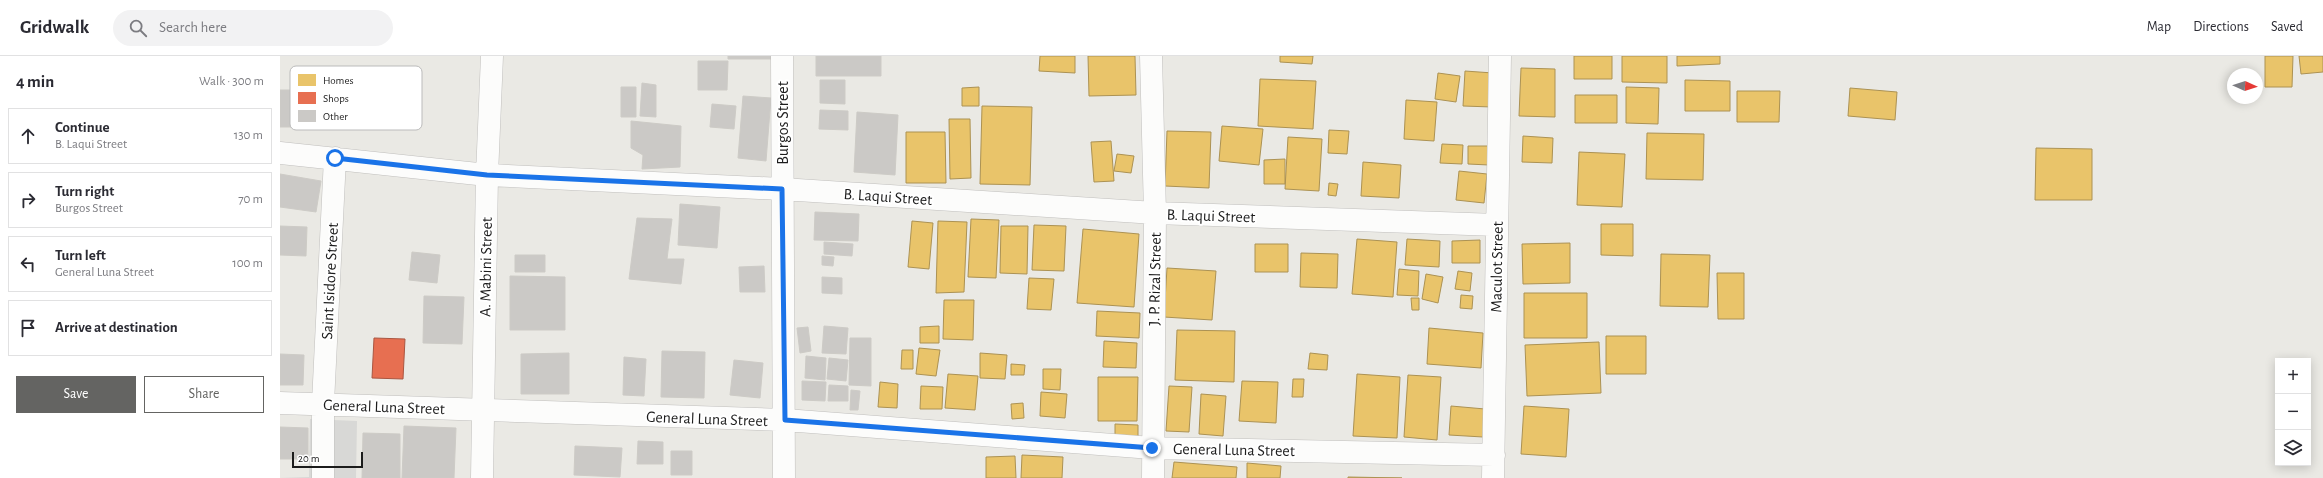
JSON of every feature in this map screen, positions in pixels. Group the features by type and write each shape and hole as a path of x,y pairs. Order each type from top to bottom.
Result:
{"street":[{"name":"A. Mabini Street","path":"482,478 487,175 492,56"},
{"name":"Burgos Street","path":"782,56 785,420 784,478"},
{"name":"J. P. Rizal Street","path":"1151,56 1155,213 1152,448 1153,478"},
{"name":"Maculot Street","path":"1493,478 1500,56"},
{"name":"B. Laqui Street","path":"280,153 487,175 782,189 1155,213 1496,225"},
{"name":"Saint Isidore Street","path":"323,478 323,404 335,158"},
{"name":"General Luna Street","path":"280,403 785,420 1152,448 1494,455"}],"shaded area":[{"path":"310,419 357,421 356,478 280,478 309,477"}],"building: Homes":[{"path":"1040,56 1075,56 1075,73 1039,71"},
{"path":"1088,56 1135,56 1136,95 1089,96"},
{"path":"1280,56 1313,56 1312,64 1280,62"},
{"path":"1574,56 1612,56 1612,79 1574,79"},
{"path":"1622,56 1667,56 1667,83 1622,82"},
{"path":"1677,56 1720,56 1720,64 1677,66"},
{"path":"2265,56 2293,56 2292,87 2265,87"},
{"path":"2299,56 2323,56 2323,72 2301,74"},
{"path":"1521,68 1555,69 1555,117 1519,116"},
{"path":"1465,71 1493,73 1492,107 1463,106"},
{"path":"1438,73 1460,76 1456,102 1435,99"},
{"path":"1260,79 1316,81 1313,129 1258,126"},
{"path":"1685,80 1730,81 1730,111 1685,111"},
{"path":"979,87 979,106 962,106 962,88"},
{"path":"1626,87 1659,88 1658,124 1626,123"},
{"path":"1850,88 1897,92 1895,120 1848,116"},
{"path":"1737,91 1780,91 1779,122 1737,122"},
{"path":"1575,95 1617,95 1617,123 1575,123"},
{"path":"1406,100 1437,102 1434,141 1404,139"},
{"path":"982,106 1032,107 1030,185 980,184"},
{"path":"949,119 970,119 971,178 950,179"},
{"path":"1222,126 1263,129 1259,165 1219,161"},
{"path":"1329,130 1349,131 1347,154 1328,153"},
{"path":"1167,131 1211,132 1209,188 1165,186"},
{"path":"906,132 945,132 946,183 906,183"},
{"path":"1647,133 1704,134 1703,180 1646,179"},
{"path":"1523,136 1553,138 1552,163 1522,162"},
{"path":"1288,137 1322,139 1319,191 1285,189"},
{"path":"1111,141 1114,181 1094,182 1091,142"},
{"path":"1442,144 1463,145 1462,164 1440,163"},
{"path":"1468,146 1490,146 1489,165 1468,164"},
{"path":"2036,148 2092,149 2092,200 2035,200"},
{"path":"1579,152 1625,154 1622,207 1577,205"},
{"path":"1117,154 1134,156 1131,173 1114,171"},
{"path":"1285,159 1285,184 1264,184 1264,160"},
{"path":"1363,162 1401,165 1399,198 1361,196"},
{"path":"1459,171 1487,174 1484,203 1456,200"},
{"path":"1329,183 1338,184 1336,196 1328,195"},
{"path":"971,219 999,220 996,278 968,277"},
{"path":"912,221 933,223 929,269 908,267"},
{"path":"938,221 967,222 964,292 936,293"},
{"path":"1601,224 1633,224 1633,256 1601,255"},
{"path":"1034,225 1066,226 1064,271 1032,270"},
{"path":"1001,226 1028,226 1027,274 1000,273"},
{"path":"1083,229 1139,234 1134,307 1077,303"},
{"path":"1357,239 1397,242 1393,297 1352,294"},
{"path":"1407,239 1440,241 1439,267 1405,265"},
{"path":"1480,240 1480,263 1452,263 1452,241"},
{"path":"1570,243 1570,283 1523,284 1522,244"},
{"path":"1255,244 1288,244 1288,272 1255,272"},
{"path":"1301,253 1338,254 1337,288 1300,287"},
{"path":"1661,254 1710,255 1708,307 1660,306"},
{"path":"1167,268 1216,271 1212,320 1164,317"},
{"path":"1399,269 1419,271 1418,296 1397,295"},
{"path":"1458,271 1472,273 1470,291 1455,289"},
{"path":"1717,273 1744,273 1744,319 1718,319"},
{"path":"1426,274 1443,277 1438,303 1422,299"},
{"path":"1029,278 1054,279 1051,310 1027,309"},
{"path":"1524,293 1587,293 1587,338 1524,338"},
{"path":"1461,295 1473,296 1472,309 1460,308"},
{"path":"1411,298 1419,298 1419,310 1412,310"},
{"path":"944,300 974,300 973,340 943,339"},
{"path":"1097,311 1140,313 1139,338 1096,336"},
{"path":"939,326 939,343 920,343 920,327"},
{"path":"1429,328 1483,333 1481,368 1427,364"},
{"path":"1177,330 1235,331 1234,382 1175,380"},
{"path":"1606,336 1646,336 1646,374 1606,374"},
{"path":"1104,341 1137,343 1136,368 1103,367"},
{"path":"1599,342 1601,393 1527,396 1525,345"},
{"path":"919,348 940,350 936,376 916,374"},
{"path":"902,350 913,350 913,369 901,369"},
{"path":"980,353 1007,355 1005,379 980,378"},
{"path":"1310,353 1328,355 1327,370 1308,369"},
{"path":"1011,364 1025,365 1024,375 1011,375"},
{"path":"1043,369 1061,369 1060,390 1043,389"},
{"path":"948,374 978,376 975,410 945,408"},
{"path":"1357,374 1400,377 1397,438 1353,436"},
{"path":"1408,375 1441,377 1437,440 1404,437"},
{"path":"1098,377 1138,377 1137,421 1098,421"},
{"path":"1293,379 1304,379 1303,397 1292,397"},
{"path":"1242,381 1278,382 1276,423 1239,421"},
{"path":"880,382 898,384 897,408 878,407"},
{"path":"921,386 943,387 942,409 920,409"},
{"path":"1169,386 1192,387 1189,432 1166,431"},
{"path":"1041,392 1067,394 1065,418 1040,416"},
{"path":"1201,394 1226,396 1223,436 1199,434"},
{"path":"1023,403 1024,418 1012,419 1011,404"},
{"path":"1451,406 1485,409 1483,437 1449,435"},
{"path":"1524,406 1569,409 1566,457 1521,454"},
{"path":"1115,424 1138,425 1138,439 1115,438"},
{"path":"1022,455 1063,457 1062,478 1021,478"},
{"path":"1015,456 1016,478 986,478 986,457"},
{"path":"1174,462 1237,467 1236,478 1172,478"},
{"path":"1247,463 1281,466 1280,478 1247,478"},
{"path":"1348,477 1402,478 1348,478"}],"building: Shops":[{"path":"374,338 405,339 403,379 372,378"}],"building: Other":[{"path":"728,56 771,56 771,59 728,59"},
{"path":"816,56 881,56 881,76 816,76"},
{"path":"698,61 728,61 727,90 698,90"},
{"path":"820,80 845,80 845,104 820,103"},
{"path":"642,83 656,85 656,117 640,116"},
{"path":"621,87 636,87 636,117 621,117"},
{"path":"280,90 290,90 290,127 280,127"},
{"path":"743,96 771,98 766,161 738,158"},
{"path":"712,104 736,106 734,129 710,127"},
{"path":"820,110 848,111 848,130 819,129"},
{"path":"857,112 898,115 895,175 854,172"},
{"path":"631,121 681,126 680,167 642,169 643,155 631,148"},
{"path":"280,174 321,181 316,212 280,207"},
{"path":"680,204 720,207 717,248 678,245"},
{"path":"815,212 859,214 858,241 814,240"},
{"path":"637,218 672,219 667,259 684,259 681,284 629,279"},
{"path":"280,226 307,227 306,256 280,255"},
{"path":"824,242 853,244 852,256 824,254"},
{"path":"412,252 440,255 437,283 409,280"},
{"path":"515,255 545,255 545,272 515,272"},
{"path":"822,256 834,257 833,266 822,265"},
{"path":"764,266 765,292 740,292 739,267"},
{"path":"510,276 565,277 565,330 510,330"},
{"path":"822,277 842,278 842,294 822,293"},
{"path":"424,296 464,297 462,344 423,343"},
{"path":"824,326 848,328 846,354 822,353"},
{"path":"808,327 811,351 800,353 797,328"},
{"path":"850,338 871,338 871,386 849,385"},
{"path":"662,351 705,352 704,398 661,397"},
{"path":"569,353 569,394 521,394 521,354"},
{"path":"280,354 304,355 303,385 280,385"},
{"path":"806,356 826,358 825,380 805,378"},
{"path":"624,357 646,359 644,396 623,395"},
{"path":"829,358 848,360 846,381 827,379"},
{"path":"734,360 763,363 760,398 730,395"},
{"path":"802,381 826,382 825,401 802,400"},
{"path":"829,385 848,386 848,401 828,401"},
{"path":"851,390 860,391 858,410 850,410"},
{"path":"404,426 456,428 454,478 402,478"},
{"path":"280,427 308,428 308,459 280,459"},
{"path":"363,433 400,434 400,478 362,478"},
{"path":"638,441 663,442 663,464 637,464"},
{"path":"575,446 622,448 620,477 574,475"},
{"path":"671,451 692,451 692,475 671,475"}],"route":[{"path":"335,158 487,175 782,189 785,420 1152,448"}]}
